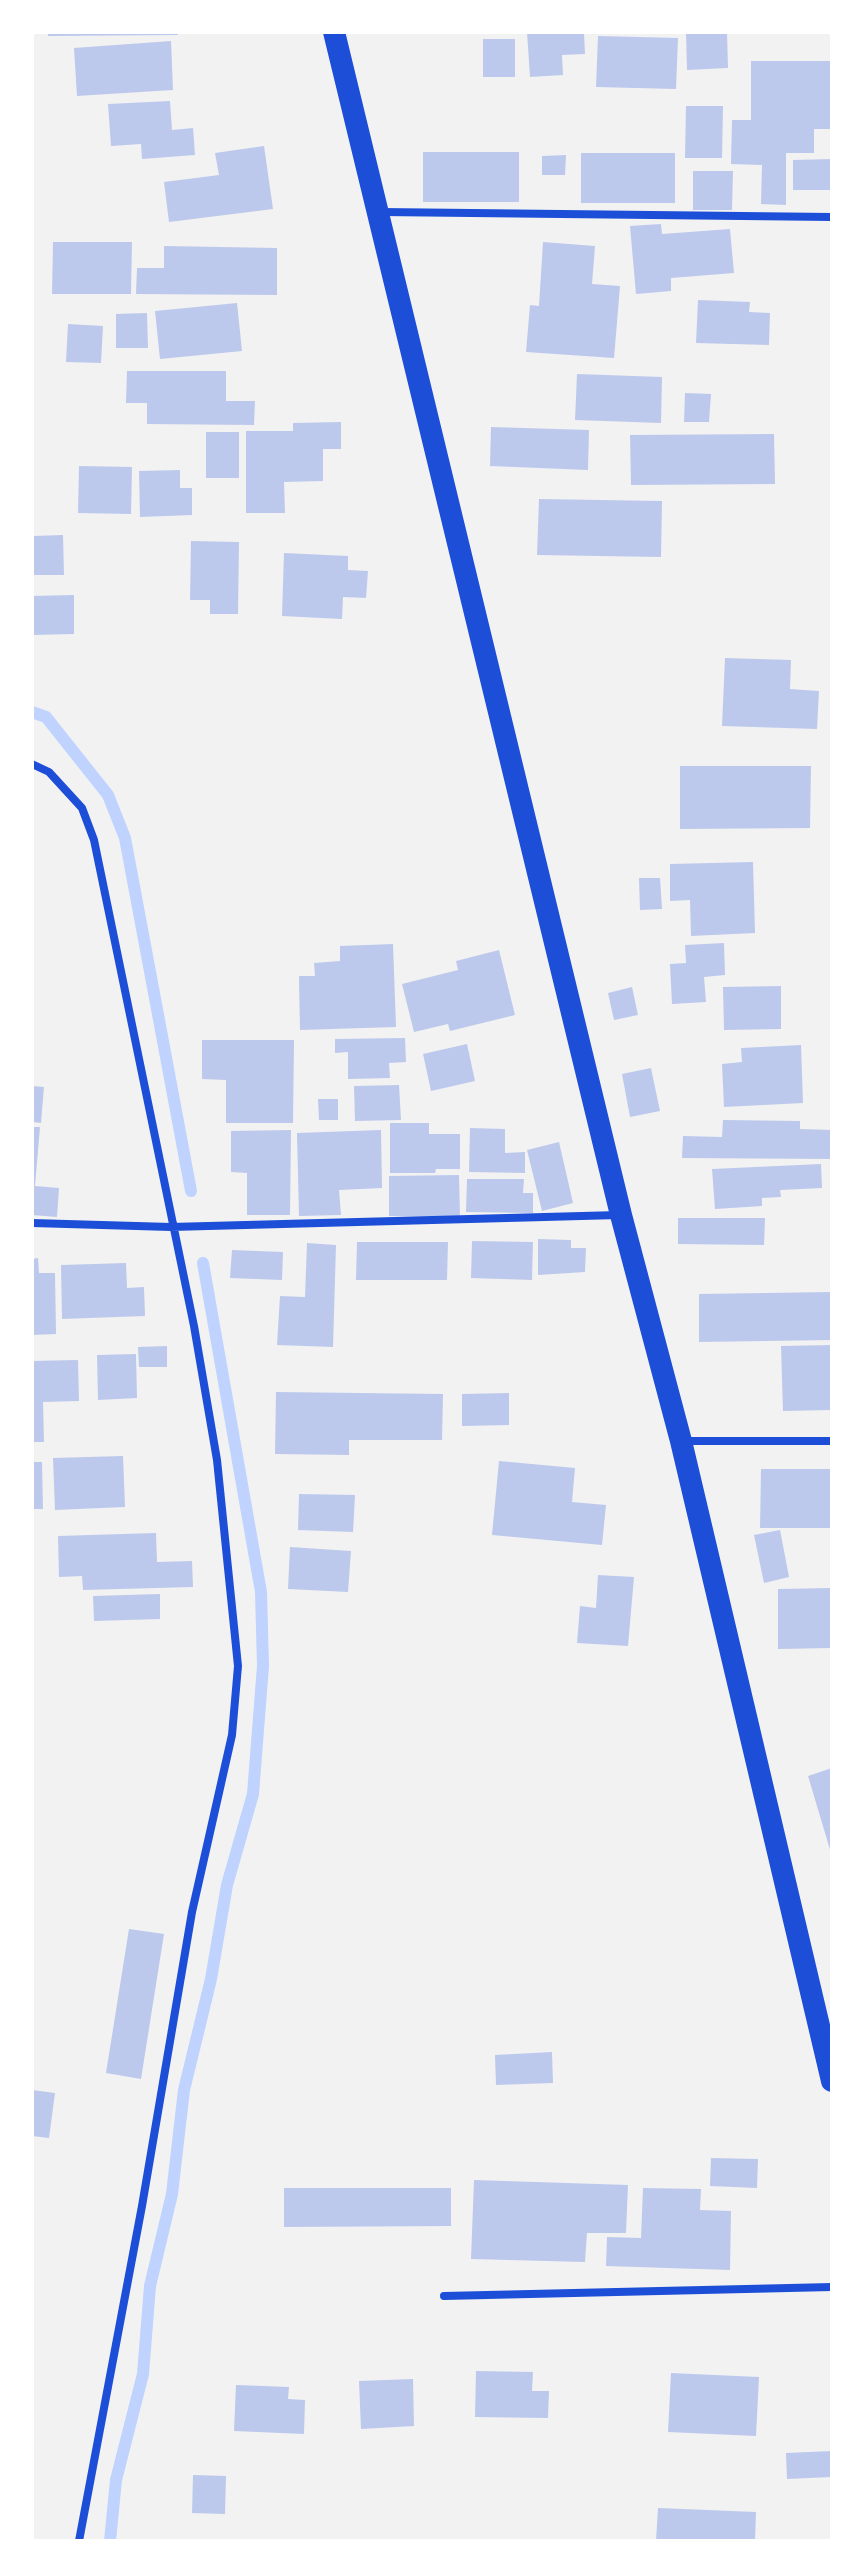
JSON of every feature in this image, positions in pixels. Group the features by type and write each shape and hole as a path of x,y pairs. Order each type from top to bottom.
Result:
{"highway":[{"path":"334,32 621,1215 681,1441 832,2081"}],"street":[{"path":"377,212 832,217"},
{"path":"32,764 49,772 82,808 94,840 171,1227 194,1326 217,1460 238,1666 232,1735 192,1912 142,2206 79,2541"},
{"path":"32,1223 171,1227 621,1215"},
{"path":"681,1441 832,1441"},
{"path":"444,2296 832,2287"}],"building":[{"path":"48,32 178,32 178,35 48,36"},
{"path":"527,32 584,32 585,54 562,55 563,75 530,77"},
{"path":"686,32 727,32 728,68 687,70"},
{"path":"598,36 678,38 676,89 596,87"},
{"path":"483,39 515,39 515,77 483,77"},
{"path":"171,41 173,90 77,96 74,48"},
{"path":"751,61 832,61 832,129 814,129 814,153 786,153 786,205 761,204 762,165 731,164 732,120 751,120"},
{"path":"170,101 172,130 193,128 195,155 142,159 141,144 111,146 108,104"},
{"path":"686,106 723,106 722,158 685,158"},
{"path":"264,146 273,209 169,222 164,182 219,175 215,153"},
{"path":"423,152 519,152 519,202 423,202"},
{"path":"581,153 675,153 675,203 581,203"},
{"path":"566,155 565,175 542,175 542,156"},
{"path":"832,159 832,190 793,190 793,160"},
{"path":"693,171 733,171 732,210 693,210"},
{"path":"661,224 662,234 730,229 734,273 671,278 671,291 636,294 630,226"},
{"path":"53,242 132,242 131,294 52,294"},
{"path":"543,242 595,246 592,284 620,286 614,358 526,352 530,305 539,306"},
{"path":"164,246 277,248 277,295 136,294 137,268 164,268"},
{"path":"698,300 750,302 749,312 770,313 769,345 696,343"},
{"path":"237,303 242,351 160,359 155,311"},
{"path":"147,313 148,348 116,348 116,314"},
{"path":"68,324 103,326 101,363 66,362"},
{"path":"127,371 226,371 226,401 255,401 254,425 147,424 147,403 126,403"},
{"path":"577,374 662,377 661,423 575,420"},
{"path":"685,393 711,394 709,422 684,422"},
{"path":"341,422 341,449 323,449 323,481 284,482 285,513 246,513 246,431 293,431 293,423"},
{"path":"491,427 589,430 588,470 490,466"},
{"path":"206,432 239,432 239,478 206,478"},
{"path":"774,434 775,484 631,485 630,435"},
{"path":"79,466 132,467 131,514 78,513"},
{"path":"180,470 180,488 192,488 192,515 140,517 139,471"},
{"path":"539,499 662,501 661,557 537,555"},
{"path":"63,535 64,575 32,575 32,536"},
{"path":"191,541 239,542 238,614 210,614 210,600 190,600"},
{"path":"284,553 348,556 348,570 368,571 366,598 343,597 342,619 282,616"},
{"path":"74,595 74,634 32,635 32,596"},
{"path":"725,658 791,660 790,689 819,691 817,729 722,726"},
{"path":"680,766 811,766 810,828 680,829"},
{"path":"753,862 755,933 691,936 690,900 670,901 670,864"},
{"path":"639,878 660,878 662,909 640,910"},
{"path":"724,943 725,975 704,977 706,1002 672,1004 670,964 686,963 685,945"},
{"path":"393,944 396,1027 300,1030 299,976 315,976 314,963 340,961 340,946"},
{"path":"499,950 515,1015 450,1031 448,1024 414,1032 402,984 458,970 456,961"},
{"path":"781,986 781,1029 724,1030 723,987"},
{"path":"632,987 638,1015 614,1020 608,993"},
{"path":"405,1038 406,1062 389,1063 390,1078 348,1079 348,1052 335,1053 335,1039"},
{"path":"202,1040 294,1040 293,1123 226,1123 226,1080 202,1079"},
{"path":"467,1044 475,1081 431,1091 423,1054"},
{"path":"801,1045 803,1103 724,1107 722,1064 742,1062 741,1048"},
{"path":"651,1068 660,1111 630,1117 622,1074"},
{"path":"399,1085 401,1120 355,1121 354,1086"},
{"path":"32,1086 44,1087 41,1123 32,1122"},
{"path":"318,1099 338,1099 338,1120 319,1120"},
{"path":"723,1120 800,1121 800,1129 832,1130 832,1159 682,1158 683,1136 722,1137"},
{"path":"390,1123 429,1123 429,1134 460,1134 460,1169 436,1169 435,1173 390,1173"},
{"path":"32,1127 40,1127 35,1186 59,1188 57,1217 32,1215"},
{"path":"470,1128 505,1129 505,1153 525,1152 525,1173 469,1172"},
{"path":"291,1130 290,1215 247,1215 247,1173 231,1172 231,1131"},
{"path":"381,1130 382,1188 339,1190 341,1215 299,1216 297,1133"},
{"path":"559,1142 573,1203 542,1211 527,1150"},
{"path":"821,1164 822,1188 780,1190 781,1197 762,1198 762,1206 715,1209 712,1169"},
{"path":"459,1175 460,1217 389,1216 389,1176"},
{"path":"467,1179 524,1179 523,1193 533,1193 533,1213 466,1212"},
{"path":"678,1218 765,1218 764,1245 678,1244"},
{"path":"538,1239 571,1240 571,1248 586,1248 585,1272 538,1275"},
{"path":"472,1241 533,1242 532,1280 471,1278"},
{"path":"357,1242 448,1242 447,1280 356,1280"},
{"path":"307,1243 336,1245 333,1347 277,1345 280,1296 305,1297"},
{"path":"232,1250 283,1252 282,1280 230,1278"},
{"path":"38,1258 39,1273 55,1273 56,1334 32,1335 32,1259"},
{"path":"126,1263 127,1288 144,1287 145,1316 62,1319 61,1265"},
{"path":"832,1292 832,1340 699,1342 699,1294"},
{"path":"832,1345 832,1410 783,1411 781,1346"},
{"path":"167,1346 167,1367 139,1367 138,1347"},
{"path":"136,1354 137,1398 98,1400 97,1355"},
{"path":"78,1360 79,1401 43,1402 44,1442 32,1442 32,1361"},
{"path":"276,1392 443,1394 442,1440 349,1440 349,1455 275,1454"},
{"path":"509,1393 509,1425 462,1426 462,1394"},
{"path":"123,1456 125,1507 55,1510 53,1458"},
{"path":"499,1461 575,1468 572,1502 606,1505 602,1545 492,1535"},
{"path":"32,1462 42,1462 43,1509 32,1509"},
{"path":"761,1469 832,1469 832,1528 760,1528"},
{"path":"299,1494 355,1495 353,1532 298,1530"},
{"path":"780,1530 789,1577 764,1583 754,1535"},
{"path":"156,1533 157,1562 192,1561 193,1587 83,1590 82,1576 59,1577 58,1536"},
{"path":"290,1547 351,1551 348,1592 288,1589"},
{"path":"598,1575 634,1577 628,1646 577,1643 580,1606 596,1608"},
{"path":"832,1588 832,1648 778,1649 778,1589"},
{"path":"160,1594 160,1619 94,1621 93,1596"},
{"path":"832,1768 832,1853 831,1853 808,1776"},
{"path":"129,1929 164,1934 141,2079 106,2073"},
{"path":"552,2052 553,2083 496,2085 495,2055"},
{"path":"32,2090 55,2093 49,2138 32,2136"},
{"path":"711,2158 758,2159 757,2188 710,2186"},
{"path":"474,2180 628,2185 626,2233 587,2233 585,2262 471,2259"},
{"path":"284,2188 451,2188 451,2226 284,2227"},
{"path":"643,2188 701,2189 700,2210 731,2211 730,2270 606,2266 607,2237 641,2238"},
{"path":"476,2371 533,2372 532,2391 549,2391 548,2418 475,2417"},
{"path":"671,2373 759,2377 756,2436 668,2432"},
{"path":"413,2379 414,2426 361,2429 359,2381"},
{"path":"236,2385 289,2387 288,2399 305,2400 304,2434 234,2431"},
{"path":"832,2451 832,2477 787,2479 786,2453"},
{"path":"193,2475 226,2476 225,2514 192,2513"},
{"path":"658,2508 756,2512 755,2541 656,2541"}],"waterway":[{"path":"32,712 46,717 108,795 125,838 191,1191"},
{"path":"110,2541 116,2480 143,2374 150,2286 172,2194 184,2090 211,1979 227,1885 253,1794 263,1666 261,1592 203,1263"}]}
